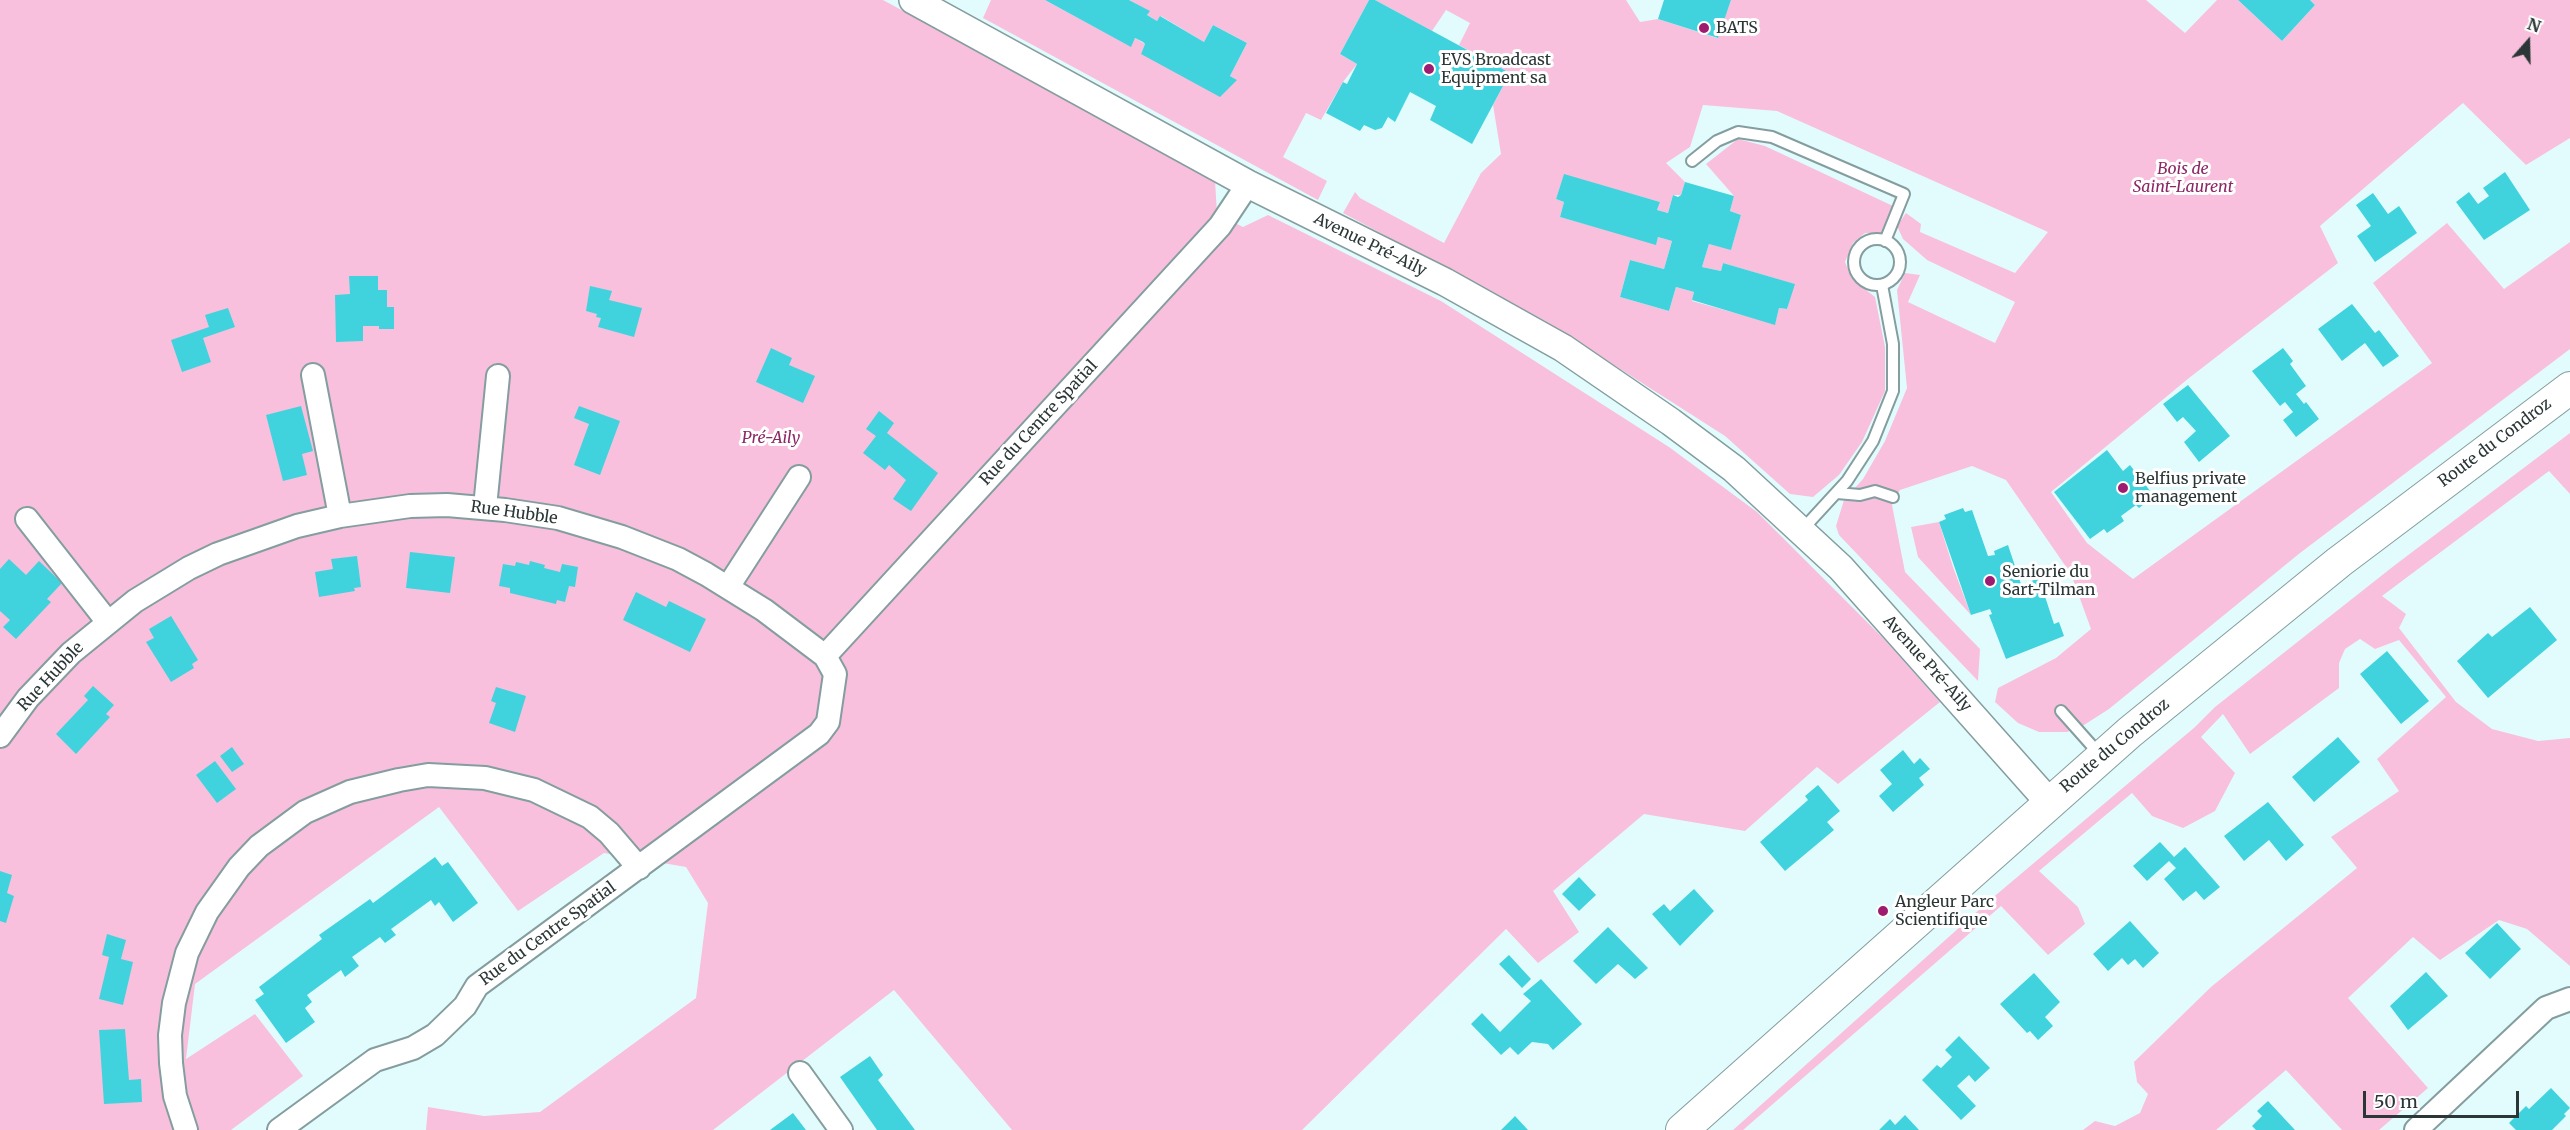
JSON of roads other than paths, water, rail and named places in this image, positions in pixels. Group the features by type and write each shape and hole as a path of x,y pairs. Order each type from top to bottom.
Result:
{"main road":[{"name":"Route du Condroz","path":"1682,1130 2101,756 2339,562 2570,388"}],"street":[{"name":"Avenue Pré-Aily","path":"913,0 1248,184 1445,282 1563,348 1671,422 1734,469 1841,568 2049,802"},
{"name":"Rue du Centre Spatial","path":"279,1130 375,1060 413,1048 435,1035 465,1006 477,986 819,734 828,722 836,674 825,657 1220,226 1248,184"},
{"path":"313,375 340,516"},
{"path":"485,507 498,376"},
{"path":"728,587 799,477"},
{"name":"Rue Hubble","path":"2,728 45,679 107,621 162,584 218,554 297,526 340,516 410,506 485,507 558,518 587,525 678,559 764,610 825,657"},
{"path":"27,519 107,621"},
{"path":"186,1130 176,1096 170,1035 174,1003 187,953 207,912 239,867 259,846 305,812 350,792 399,780 428,775 485,778 534,790 590,817 609,833 639,868"},
{"path":"2416,1130 2546,1008 2570,999"},
{"path":"800,1072 841,1130"}],"lane":[{"path":"1692,161 1717,141 1738,132 1772,137 1904,194 1886,241"},
{"path":"1872,240 1886,241 1898,252 1900,268 1890,281 1882,285 1874,285 1859,277 1854,262 1859,248 1872,240"},
{"path":"1802,530 1837,493 1873,441 1893,391 1893,344 1882,285"},
{"path":"1837,493 1860,495 1875,491 1893,497"},
{"path":"2061,711 2101,756"}],"place":[{"name":"BATS","path":"1704,28"},
{"name":"EVS Broadcast Equipment sa","path":"1429,69"},
{"name":"Belfius private management","path":"2123,488"},
{"name":"Seniorie du Sart-Tilman","path":"1990,581"},
{"name":"Angleur Parc Scientifique","path":"1883,911"}],"park label":[{"name":"Bois de Saint-Laurent","path":"2183,178"},
{"name":"Pré-Aily","path":"771,438"}]}
